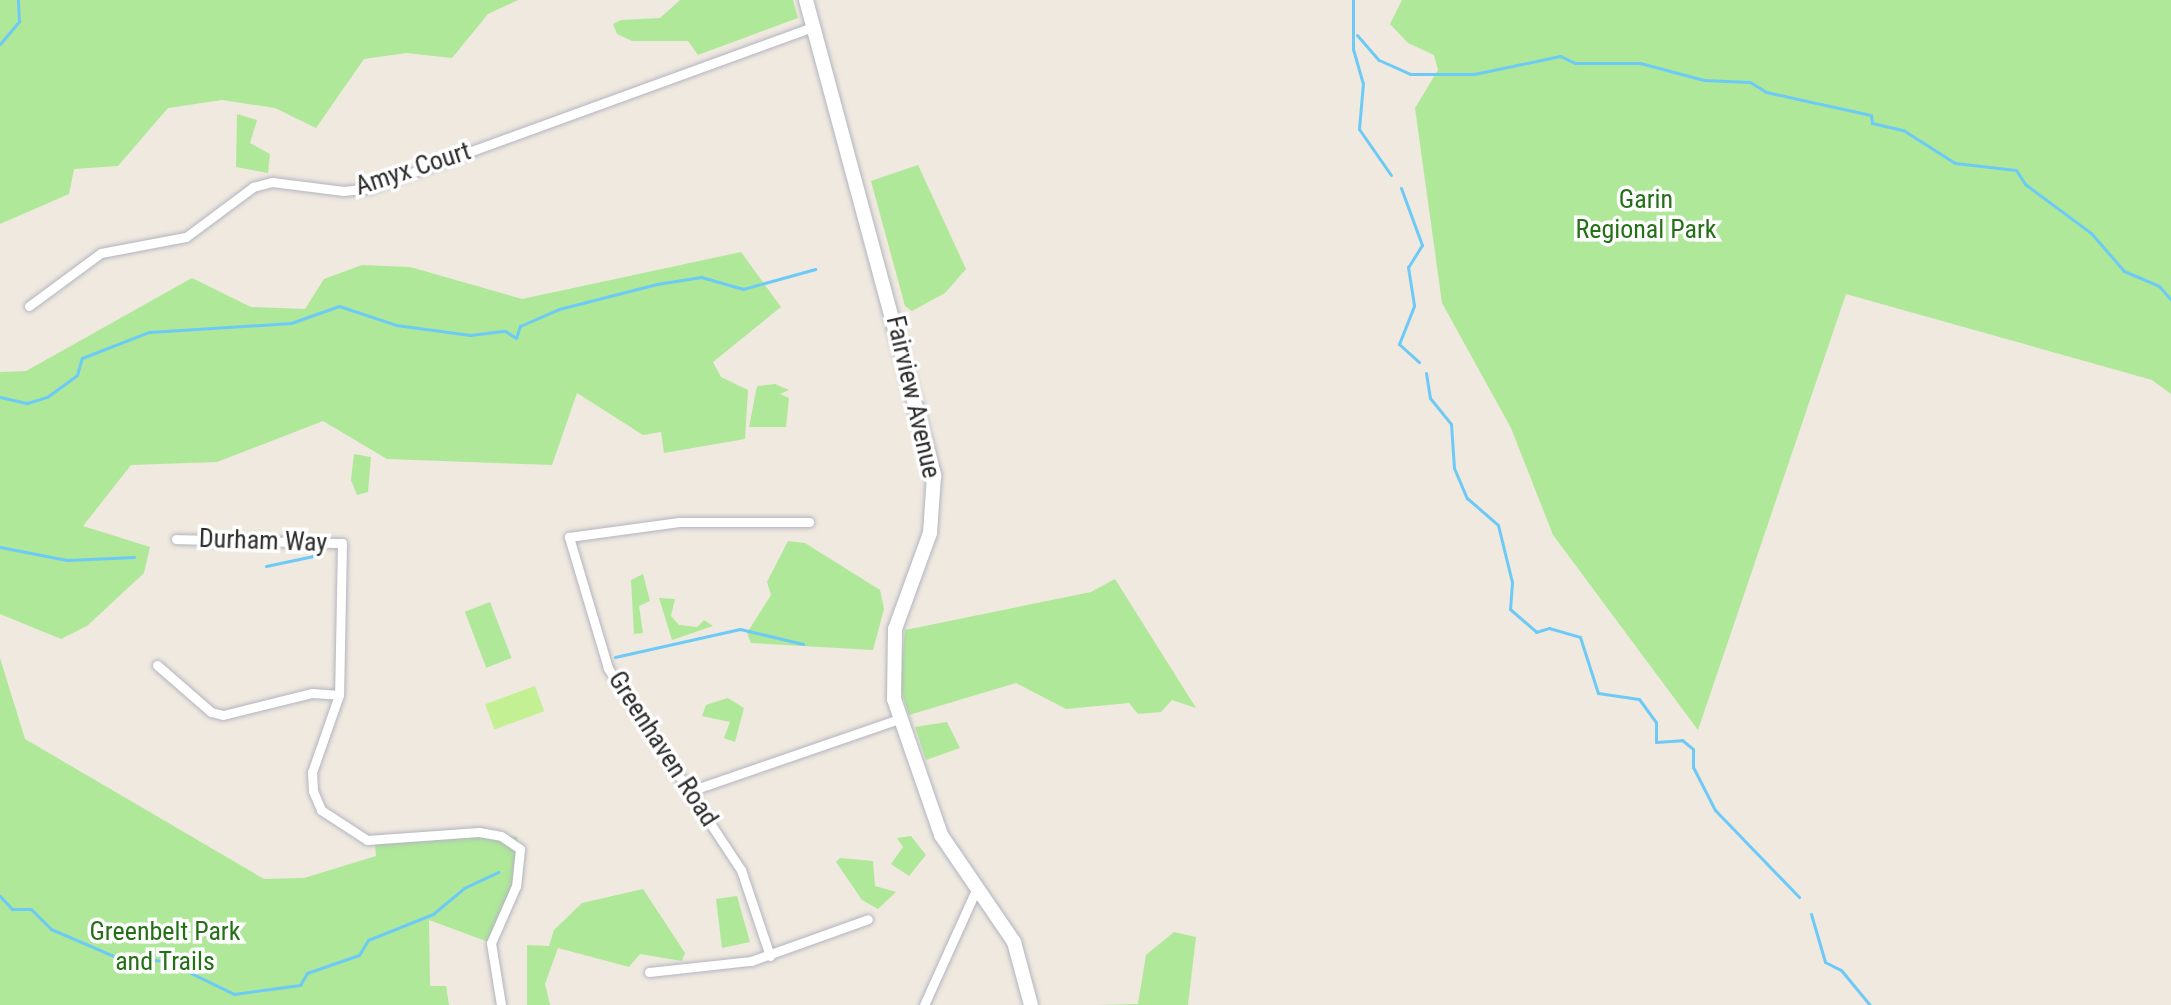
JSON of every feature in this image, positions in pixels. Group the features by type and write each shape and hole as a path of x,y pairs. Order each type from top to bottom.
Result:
{"main road":[{"name":"Fairview Avenue","path":"806,0 934,476 930,533 895,629 892,686 899,719 941,835 1014,942 1031,1005"}],"street":[{"name":"Amyx Court","path":"29,306 101,253 186,237 253,187 272,182 343,191 370,188 814,26"},
{"name":"Greenhaven Road","path":"770,956 741,870 608,668 569,537 679,522 809,522"},
{"name":"Durham Way","path":"176,539 342,543 339,695 312,772 321,810 342,829 367,840 479,832 501,836 520,849 516,886 491,943 501,1005"},
{"path":"157,665 211,712 223,715 312,693 339,695"},
{"path":"690,791 899,719"},
{"path":"924,1005 976,890"},
{"path":"649,972 770,956 868,919"}],"green space":[{"path":"0,0 518,0 488,14 452,58 406,53 364,59 316,128 275,108 222,100 168,108 118,166 74,169 69,194 0,224"},
{"path":"680,0 793,0 798,18 698,55 688,41 632,41 617,34 613,24 621,20 660,18"},
{"name":"Garin Regional Park","path":"1402,0 2171,0 2171,394 2152,380 1846,294 1698,730 1553,535 1511,428 1442,303 1415,108 1438,70 1434,55 1408,43 1390,24"},
{"path":"237,114 257,120 250,143 270,154 268,173 236,167"},
{"path":"918,165 966,269 945,293 912,311 905,306 871,181"},
{"path":"741,252 781,307 713,362 721,377 748,390 745,439 664,453 661,432 643,435 577,393 552,465 387,459 323,421 217,462 131,465 83,526 150,547 144,573 87,626 61,639 0,614 0,372 26,371 192,278 251,307 305,309 324,279 362,265 410,267 522,299"},
{"path":"775,384 789,390 780,394 789,398 786,427 749,427 757,386"},
{"path":"354,454 371,457 368,492 357,495 351,480"},
{"path":"788,541 805,543 880,590 884,609 873,650 751,643 747,633 771,595 767,582"},
{"path":"643,574 650,601 639,606 643,633 634,634 631,580"},
{"path":"1115,579 1196,708 1172,700 1161,712 1138,714 1129,703 1066,709 1016,683 909,715 900,688 905,630 1091,592"},
{"path":"659,598 675,599 671,616 679,625 697,627 704,620 713,626 672,640"},
{"path":"490,602 512,658 486,668 465,612"},
{"name":"Greenbelt Park and Trails","path":"0,658 25,739 264,879 304,878 376,856 375,843 479,832 517,837 521,869 491,943 429,920 430,986 446,986 449,1005 0,1005"},
{"path":"535,686 544,711 494,729 485,704"},
{"path":"728,698 744,708 735,742 724,738 730,722 702,716 706,705"},
{"path":"947,722 960,748 926,760 915,727"},
{"path":"911,836 926,855 909,876 891,864 903,847 897,838"},
{"path":"840,858 873,861 875,886 896,892 878,909 862,900 836,862"},
{"path":"643,889 685,953 682,961 640,954 629,967 558,948 545,984 550,1005 527,1005 527,945 549,946 554,930 582,903"},
{"path":"737,896 750,942 722,948 716,899"},
{"path":"1174,932 1196,937 1188,1005 1098,1005 1138,1004 1146,955"}],"waterway":[{"path":"0,44 19,21 18,0"},
{"path":"1353,0 1353,49 1363,83 1359,129 1391,175"},
{"path":"1357,35 1379,60 1410,74 1474,74 1560,56 1575,63 1640,63 1704,80 1750,82 1766,92 1871,115 1872,123 1903,130 1955,163 2016,170 2025,184 2091,233 2124,271 2159,286 2171,300"},
{"path":"1401,188 1422,245 1408,267 1414,306 1399,344 1419,362"},
{"path":"0,397 27,403 47,397 77,375 82,358 149,332 291,323 339,306 396,325 470,335 505,331 516,338 520,326 559,309 657,284 701,277 743,289 815,269"},
{"path":"1426,373 1430,398 1451,424 1454,468 1467,498 1498,525 1512,582 1510,609 1536,632 1549,628 1580,637 1598,693 1639,699 1656,722 1656,742 1682,740 1693,749 1693,767 1715,810 1799,897"},
{"path":"0,547 67,560 134,557"},
{"path":"266,566 323,554"},
{"path":"615,657 740,629 803,644"},
{"path":"0,896 12,909 31,909 51,929 116,957 166,961 234,994 300,985 307,973 359,955 368,940 433,914 464,888 499,872"},
{"path":"1811,914 1825,962 1841,970 1870,1005"}]}
